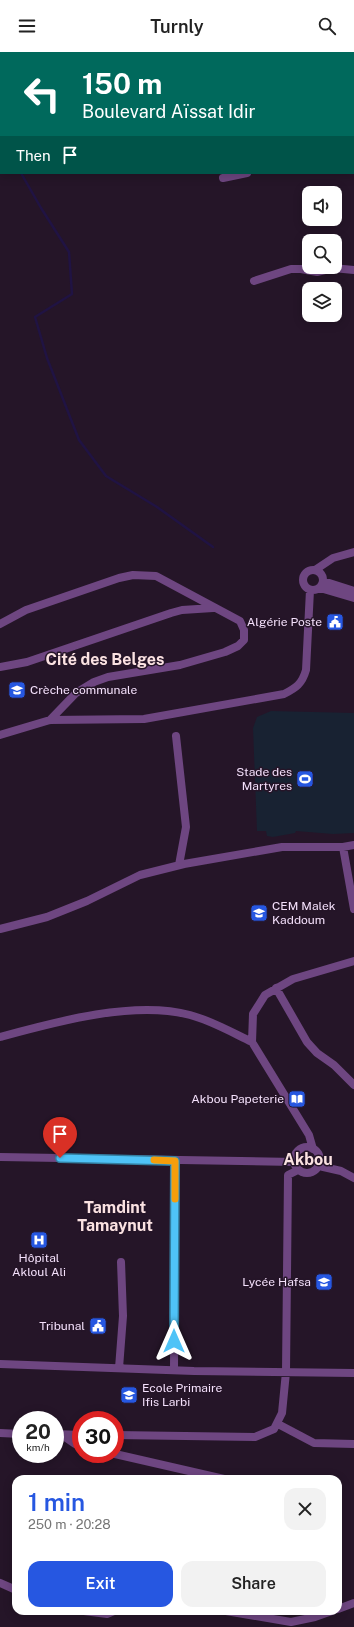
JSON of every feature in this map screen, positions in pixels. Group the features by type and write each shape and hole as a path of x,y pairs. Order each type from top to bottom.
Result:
{"street":[{"path":"223,178 243,174"},
{"path":"254,281 291,269 316,272 333,268 354,270"},
{"path":"322,584 316,590 310,590 305,586 303,579 306,573 315,570 333,558 354,552"},
{"path":"315,570 321,573 322,584"},
{"path":"0,624 26,610 119,578 133,575 156,576 240,622 244,630 244,640 238,646 180,665 108,677 94,682 76,693 50,720"},
{"path":"322,584 354,591"},
{"path":"322,584 354,598"},
{"path":"0,735 50,720 144,719 284,694 294,689 303,681 306,670 310,590"},
{"path":"0,667 27,662 171,613 182,610 214,608"},
{"path":"176,736 186,826 179,865"},
{"path":"0,929 47,918 140,876 179,865 282,847 343,847 354,845"},
{"path":"343,847 354,909"},
{"path":"0,1156 296,1166 305,1173 310,1173 319,1166 320,1160 318,1154 312,1149 309,1135 252,1042 253,1014 265,995 293,979 354,961"},
{"path":"276,988 307,1042 316,1052 334,1065 354,1085"},
{"path":"0,1037 68,1019 143,1010 191,1015 252,1042"},
{"path":"124,1435 255,1437 274,1429 278,1424 282,1413 286,1372 288,1175 296,1166 296,1154 301,1149 312,1149"},
{"path":"174,1370 175,1161"},
{"path":"319,1166 342,1171 354,1178"},
{"path":"119,1368 123,1316 121,1262"},
{"path":"0,1364 174,1370 354,1373"},
{"path":"278,1424 314,1443 354,1444"},
{"path":"0,1433 12,1434"},
{"path":"124,1456 207,1475"},
{"path":"0,1583 12,1588"},
{"path":"342,1608 354,1603"},
{"path":"250,1615 291,1622 321,1615"}],"shaded area":[{"name":"Stade des Martyres","path":"271,711 354,713 354,833 333,834 296,831 295,833 273,837 267,836 266,831 257,831 253,728 257,717"}],"waterway":[{"path":"22,174 69,252 72,294 35,317 47,358 79,440 106,476 157,507 213,547"}],"slow traffic":[{"path":"154,1160 175,1161 175,1199"}],"place":[{"name":"Algérie Poste","path":"335,622"},
{"name":"Crèche communale","path":"17,690"},
{"name":"Stade des Martyres","path":"305,779"},
{"name":"CEM Malek Kaddoum","path":"259,913"},
{"name":"Akbou Papeterie","path":"297,1099"},
{"name":"Hôpital Akloul Ali","path":"39,1240"},
{"name":"Lycée Hafsa","path":"324,1282"},
{"name":"Tribunal","path":"98,1326"},
{"name":"Ecole Primaire Ifis Larbi","path":"129,1395"}],"district":[{"name":"Cité des Belges","path":"105,659"},
{"name":"Akbou","path":"308,1159"},
{"name":"Tamdint Tamaynut","path":"115,1216"}],"route":[{"path":"60,1158 175,1161 174,1341"}]}
